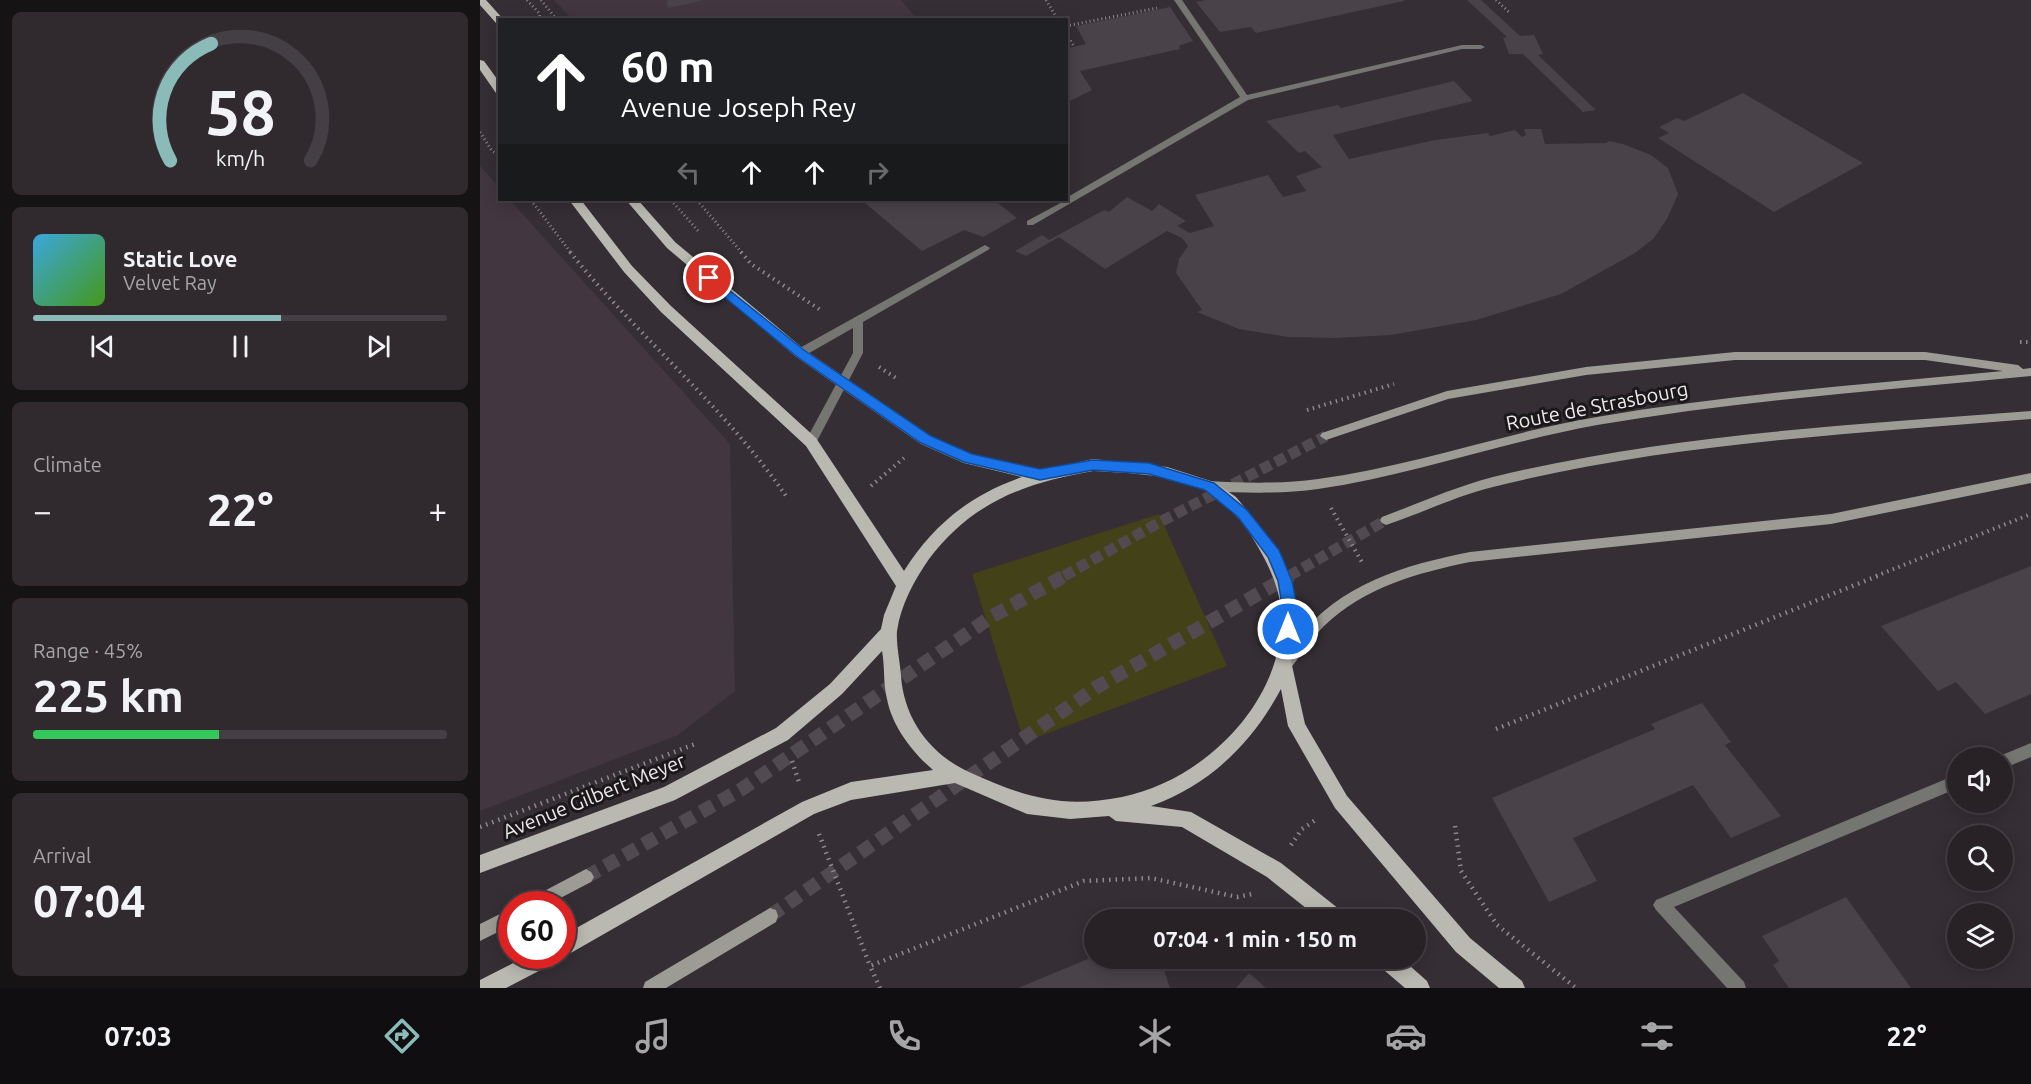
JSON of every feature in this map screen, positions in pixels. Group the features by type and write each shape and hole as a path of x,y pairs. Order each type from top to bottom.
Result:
{"main road":[{"path":"481,0 498,19"},
{"path":"480,63 498,88"},
{"path":"575,201 628,268 666,309 811,442 904,585"},
{"path":"633,201 671,245 800,353 844,381 926,440 969,459 1040,475"},
{"name":"Route de Strasbourg","path":"1326,436 1447,395 1586,371 1735,356 1925,356 2031,371"},
{"name":"Route de Strasbourg","path":"1209,486 1260,489 1317,484 1383,473 1606,420 1701,405 2031,371"},
{"path":"1386,520 1491,483 1616,456 1752,438 2031,415"},
{"path":"1323,909 1274,870 1184,819 1098,810 1034,807 954,775 940,766 921,747 896,701 889,632 904,585 929,545 972,507 1040,475 1093,465 1149,468 1209,486 1242,513 1274,554 1285,581 1290,611 1285,665 1297,726 1341,802 1462,945 1515,988"},
{"path":"1098,810 1130,804 1169,790 1228,752 1264,710 1285,665 1319,622 1345,601 1375,584 1419,566 1470,557 1832,519 2031,478"},
{"name":"Avenue Gilbert Meyer","path":"480,864 669,794 782,734 836,689 889,632"},
{"path":"576,939 808,808 851,791 954,775"},
{"path":"559,891 586,877"},
{"path":"651,988 770,916"},
{"path":"480,933 498,923"},
{"path":"485,988 522,969"},
{"path":"1398,969 1420,988"}],"lane":[{"path":"1179,2 1245,98"},
{"path":"1068,201 1245,98 1462,47 1481,46"},
{"path":"1030,223 1068,201"},
{"path":"800,353 985,248"},
{"path":"811,442 858,353 858,320"},
{"path":"2013,757 2031,750"},
{"path":"1738,988 1661,905 1947,786"}],"path":[{"path":"527,0 539,13 540,18"},
{"path":"541,0 555,18"},
{"path":"1046,0 1057,18"},
{"path":"1496,0 1510,13"},
{"path":"1068,26 1179,2"},
{"path":"1068,37 1074,46"},
{"path":"480,132 492,151 498,155"},
{"path":"532,201 548,226 647,340 744,439 786,496"},
{"path":"697,201 751,264 824,313 831,334"},
{"path":"850,504 926,440"},
{"path":"1317,484 1375,584"},
{"path":"1496,729 2031,514"},
{"path":"782,734 808,808"},
{"path":"480,827 702,741"},
{"path":"1274,870 1302,829 1341,802"},
{"path":"1455,826 1461,871 1497,925 1576,988"},
{"path":"823,845 880,988"},
{"path":"870,966 1084,881 1151,878 1237,897 1259,893"}],"shaded area":[{"path":"554,0 901,0 916,18 571,18"},
{"path":"480,166 498,186 498,201 511,201 730,444 735,691 678,735 480,811"},
{"path":"1159,514 1227,666 1024,742 972,574"}],"building":[{"path":"667,0 701,0 701,1 668,8"},
{"path":"1205,0 1404,1 1256,33 1251,27 1220,32 1196,2"},
{"path":"1467,0 1481,0 1520,36 1534,35 1543,54 1538,55 1596,110 1583,112 1523,54 1509,54 1503,38 1507,37"},
{"path":"1170,7 1193,41 1179,46 1180,49 1080,71 1092,90 1068,102 1068,46 1086,44 1076,26"},
{"path":"1454,81 1473,101 1333,135 1349,159 1435,140 1488,133 1490,136 1515,130 1522,137 1526,135 1524,129 1541,129 1545,144 1606,143 1609,141 1623,144 1651,155 1668,168 1678,194 1667,219 1653,239 1635,253 1561,294 1476,320 1391,335 1336,338 1288,337 1239,329 1197,312 1202,310 1176,273 1179,259 1188,246 1182,238 1167,231 1105,269 1059,237 1026,256 1015,251 1042,235 1049,240 1104,210 1109,212 1127,197 1152,211 1159,204 1186,221 1177,226 1190,233 1214,226 1195,195 1268,175 1283,197 1306,191 1296,176 1322,167 1305,151 1299,153 1266,121 1338,105 1341,108"},
{"path":"1743,93 1863,163 1774,212 1658,138 1669,133 1659,127 1677,118 1684,121"},
{"path":"870,201 995,201 1017,218 983,237 964,230 922,251 865,203"},
{"path":"2031,566 2031,694 1985,714 1956,682 1938,691 1881,626"},
{"path":"1702,703 1731,742 1725,745 1781,816 1731,838 1693,785 1573,838 1597,881 1549,902 1492,798 1655,729 1651,724"},
{"path":"1846,897 1911,988 1789,988 1773,965 1779,961 1762,936"},
{"path":"1084,961 1084,969 1164,969 1170,988 1018,988"},
{"path":"1249,973 1266,988 1236,988"}],"tunnel":[{"path":"1064,576 1160,522 1326,436"},
{"path":"1289,576 1386,520"},
{"path":"586,877 742,789 991,617 1066,575"},
{"path":"770,916 1097,687 1291,575"}],"route":[{"path":"709,278 800,353 864,395 926,440 969,459 1040,475 1093,465 1149,468 1209,486 1242,513 1274,554 1285,581 1290,611 1288,629"}]}
